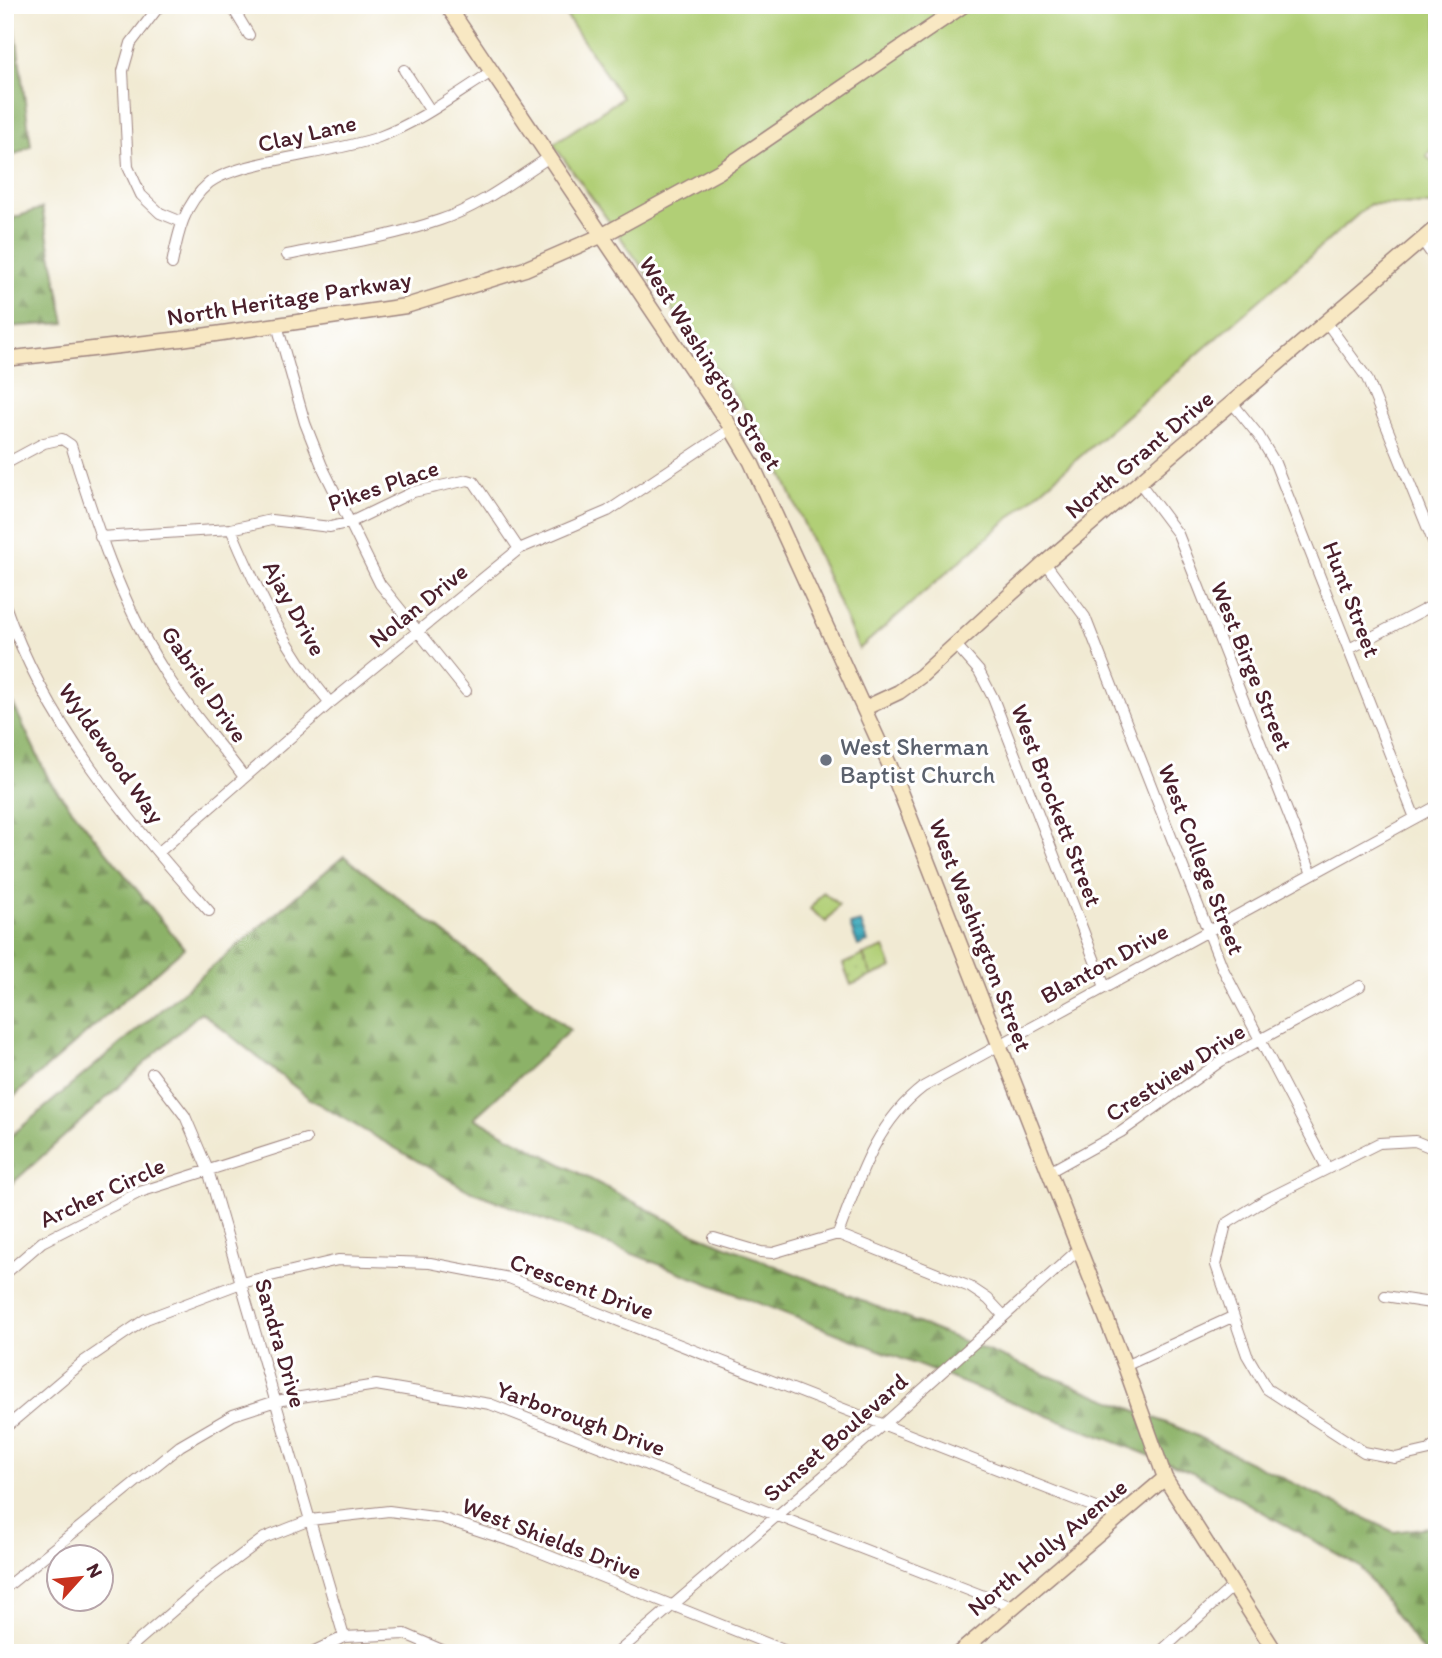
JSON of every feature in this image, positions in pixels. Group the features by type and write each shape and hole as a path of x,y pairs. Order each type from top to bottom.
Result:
{"street":[{"path":"160,5 131,43 123,71 128,167 141,195 160,213 182,222"},
{"path":"231,5 249,36"},
{"name":"West Washington Street","path":"447,5 490,73 603,235 732,429 768,497 865,708 1000,1046 1166,1478 1276,1653"},
{"name":"North Heritage Parkway","path":"5,359 406,306 525,269 603,235 720,171 964,5"},
{"path":"404,70 430,110"},
{"name":"Clay Lane","path":"172,264 187,208 210,182 236,171 332,152 380,137 490,73"},
{"path":"287,255 383,236 442,220 484,200 548,158"},
{"name":"North Grant Drive","path":"865,708 899,692 957,646 1045,563 1437,227"},
{"path":"1422,240 1437,262"},
{"path":"1327,323 1367,378 1437,551"},
{"path":"277,325 304,423 380,584 466,691"},
{"name":"Hunt Street","path":"1233,404 1259,436 1275,463 1415,818"},
{"name":"Nolan Drive","path":"158,853 330,703 519,549 608,511 732,429"},
{"path":"5,464 44,443 62,439 71,445 100,537"},
{"name":"Pikes Place","path":"100,537 231,528 271,520 314,527 351,522 413,492 468,480 474,482 519,549"},
{"name":"West Birge Street","path":"1139,482 1178,534 1312,874"},
{"name":"Ajay Drive","path":"231,528 275,622 310,679 330,703"},
{"name":"Gabriel Drive","path":"100,537 125,596 164,671 244,777"},
{"name":"West College Street","path":"1045,563 1085,617 1235,996 1327,1168"},
{"path":"1349,649 1437,603"},
{"name":"Wyldewood Way","path":"5,605 33,675 84,758 158,853 209,911"},
{"name":"West Brockett Street","path":"957,646 979,671 993,698 1105,986"},
{"name":"Blanton Drive","path":"838,1234 870,1153 895,1113 923,1087 1437,806"},
{"name":"Crestview Drive","path":"1049,1172 1121,1132 1191,1080 1360,986"},
{"name":"Sandra Drive","path":"152,1073 186,1116 208,1170 344,1637"},
{"name":"Archer Circle","path":"5,1273 42,1242 140,1192 306,1139"},
{"path":"1437,1150 1415,1141 1379,1143 1327,1168 1226,1224 1216,1265 1247,1355 1267,1389 1364,1452 1395,1458 1430,1450 1437,1442"},
{"path":"714,1238 773,1253 838,1234 970,1287 988,1299 1003,1315"},
{"name":"Sunset Boulevard","path":"617,1653 884,1424 1078,1250"},
{"name":"Crescent Drive","path":"5,1428 83,1362 146,1319 241,1283 338,1261 430,1263 509,1278 1117,1516"},
{"path":"1385,1296 1437,1304"},
{"path":"1125,1366 1232,1317"},
{"name":"Yarborough Drive","path":"5,1588 180,1446 233,1415 276,1401 376,1385 490,1404 1012,1607"},
{"name":"North Holly Avenue","path":"959,1653 1117,1516 1166,1478"},
{"name":"West Shields Drive","path":"124,1653 212,1577 264,1538 310,1520 389,1511 441,1518 517,1543 791,1653"},
{"path":"1159,1653 1233,1586"},
{"path":"310,1653 344,1637 405,1634 449,1653"}],"green space":[{"path":"5,5 12,5 31,146 5,160"},
{"path":"559,5 1437,5 1437,146 1426,156 1437,166 1437,205 1370,204 859,649 767,440 553,144 622,98"},
{"path":"42,208 65,323 5,327 5,221"},
{"path":"5,687 50,782 184,948 5,1104"},
{"path":"344,856 570,1030 474,1118 689,1231 1184,1430 1394,1532 1437,1526 1437,1653 1424,1653 1360,1567 1192,1472 466,1189 310,1099 201,1012 5,1190 5,1141"},
{"path":"823,892 839,905 826,922 810,909"},
{"path":"884,947 892,968 872,976 863,955"},
{"path":"863,955 872,976 851,985 843,964"}],"water":[{"path":"861,922 868,942 858,946 850,925"}],"place":[{"name":"West Sherman Baptist Church","path":"826,760"}]}
